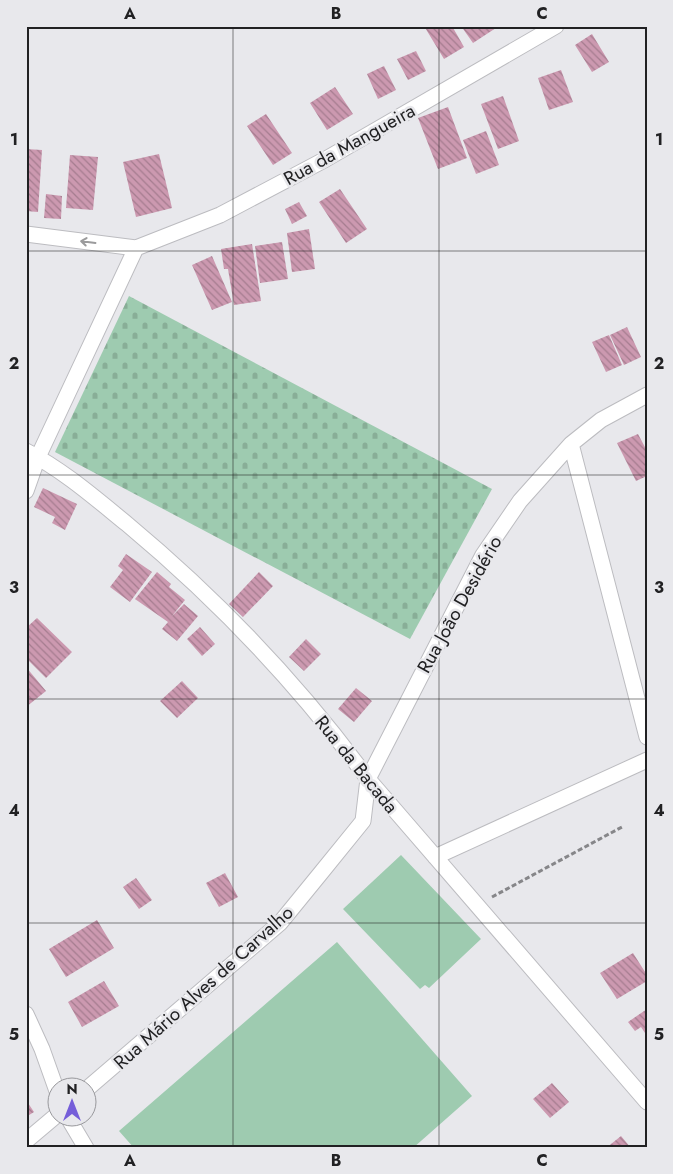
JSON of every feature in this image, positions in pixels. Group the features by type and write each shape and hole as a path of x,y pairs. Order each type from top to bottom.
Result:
{"street":[{"name":"Rua da Mangueira","path":"136,248 238,205 326,159 556,26"},
{"path":"26,234 136,248 32,454 26,491"},
{"name":"Rua João Desidério","path":"368,779 483,555 520,501 571,444 601,420 647,395"},
{"path":"571,444 647,737"},
{"name":"Rua da Bacada","path":"32,454 87,491 164,554 235,622 336,736 368,779 647,1102"},
{"path":"435,857 647,760"},
{"name":"Rua Mário Alves de Carvalho","path":"98,1079 280,923 363,821 368,779"},
{"path":"26,1014 52,1076"},
{"path":"26,1141 48,1122"},
{"path":"73,1126 86,1148"}],"path":[{"path":"476,905 622,827"}],"green space":[{"path":"129,296 492,489 410,639 55,452"},
{"path":"401,855 481,939 429,988 425,985 420,989 343,909"},
{"path":"337,942 472,1096 413,1148 134,1148 119,1131"}],"building":[{"path":"424,26 452,26 464,47 444,59"},
{"path":"461,26 499,26 473,43"},
{"path":"592,34 609,62 592,72 575,45"},
{"path":"416,51 426,71 408,80 397,59"},
{"path":"384,66 396,90 378,99 367,74"},
{"path":"561,70 573,102 549,110 538,78"},
{"path":"335,87 353,114 327,130 310,103"},
{"path":"503,96 519,141 498,149 481,104"},
{"path":"448,107 467,158 438,169 418,118"},
{"path":"266,114 292,153 273,165 247,126"},
{"path":"486,131 499,165 476,174 463,140"},
{"path":"26,149 42,150 38,212 26,211"},
{"path":"159,154 172,208 136,217 123,162"},
{"path":"70,155 98,157 93,210 66,208"},
{"path":"340,189 367,229 346,243 319,202"},
{"path":"46,194 62,196 61,219 44,218"},
{"path":"299,202 307,216 292,224 285,209"},
{"path":"309,229 315,269 292,272 287,233"},
{"path":"282,242 288,279 260,283 255,246"},
{"path":"252,244 261,301 234,305 228,269 224,269 221,249"},
{"path":"212,256 232,302 212,310 192,265"},
{"path":"627,327 641,357 624,365 610,335"},
{"path":"609,335 622,365 606,372 592,342"},
{"path":"638,434 647,451 647,476 636,481 617,443"},
{"path":"43,488 77,504 65,530 52,523 55,517 34,507"},
{"path":"126,554 152,572 130,602 110,587 123,570 118,566"},
{"path":"157,572 171,584 169,587 185,600 172,616 184,604 198,616 177,641 162,629 168,622 135,599"},
{"path":"259,572 273,586 243,617 229,604"},
{"path":"37,618 72,652 46,678 26,658 26,628"},
{"path":"200,627 215,644 202,656 187,639"},
{"path":"306,639 321,654 304,671 289,657"},
{"path":"26,667 46,691 26,707"},
{"path":"182,681 198,698 177,718 160,701"},
{"path":"356,688 372,701 354,722 338,709"},
{"path":"225,873 238,897 219,907 206,883"},
{"path":"136,878 152,900 139,909 123,887"},
{"path":"97,920 114,948 66,977 49,949"},
{"path":"633,953 647,975 647,981 617,999 600,973"},
{"path":"104,981 119,1006 82,1027 68,1002"},
{"path":"647,1009 647,1036 641,1027 635,1031 628,1022"},
{"path":"552,1083 569,1102 550,1118 533,1099"},
{"path":"26,1100 34,1112 26,1117"},
{"path":"621,1136 631,1148 606,1148"}]}
